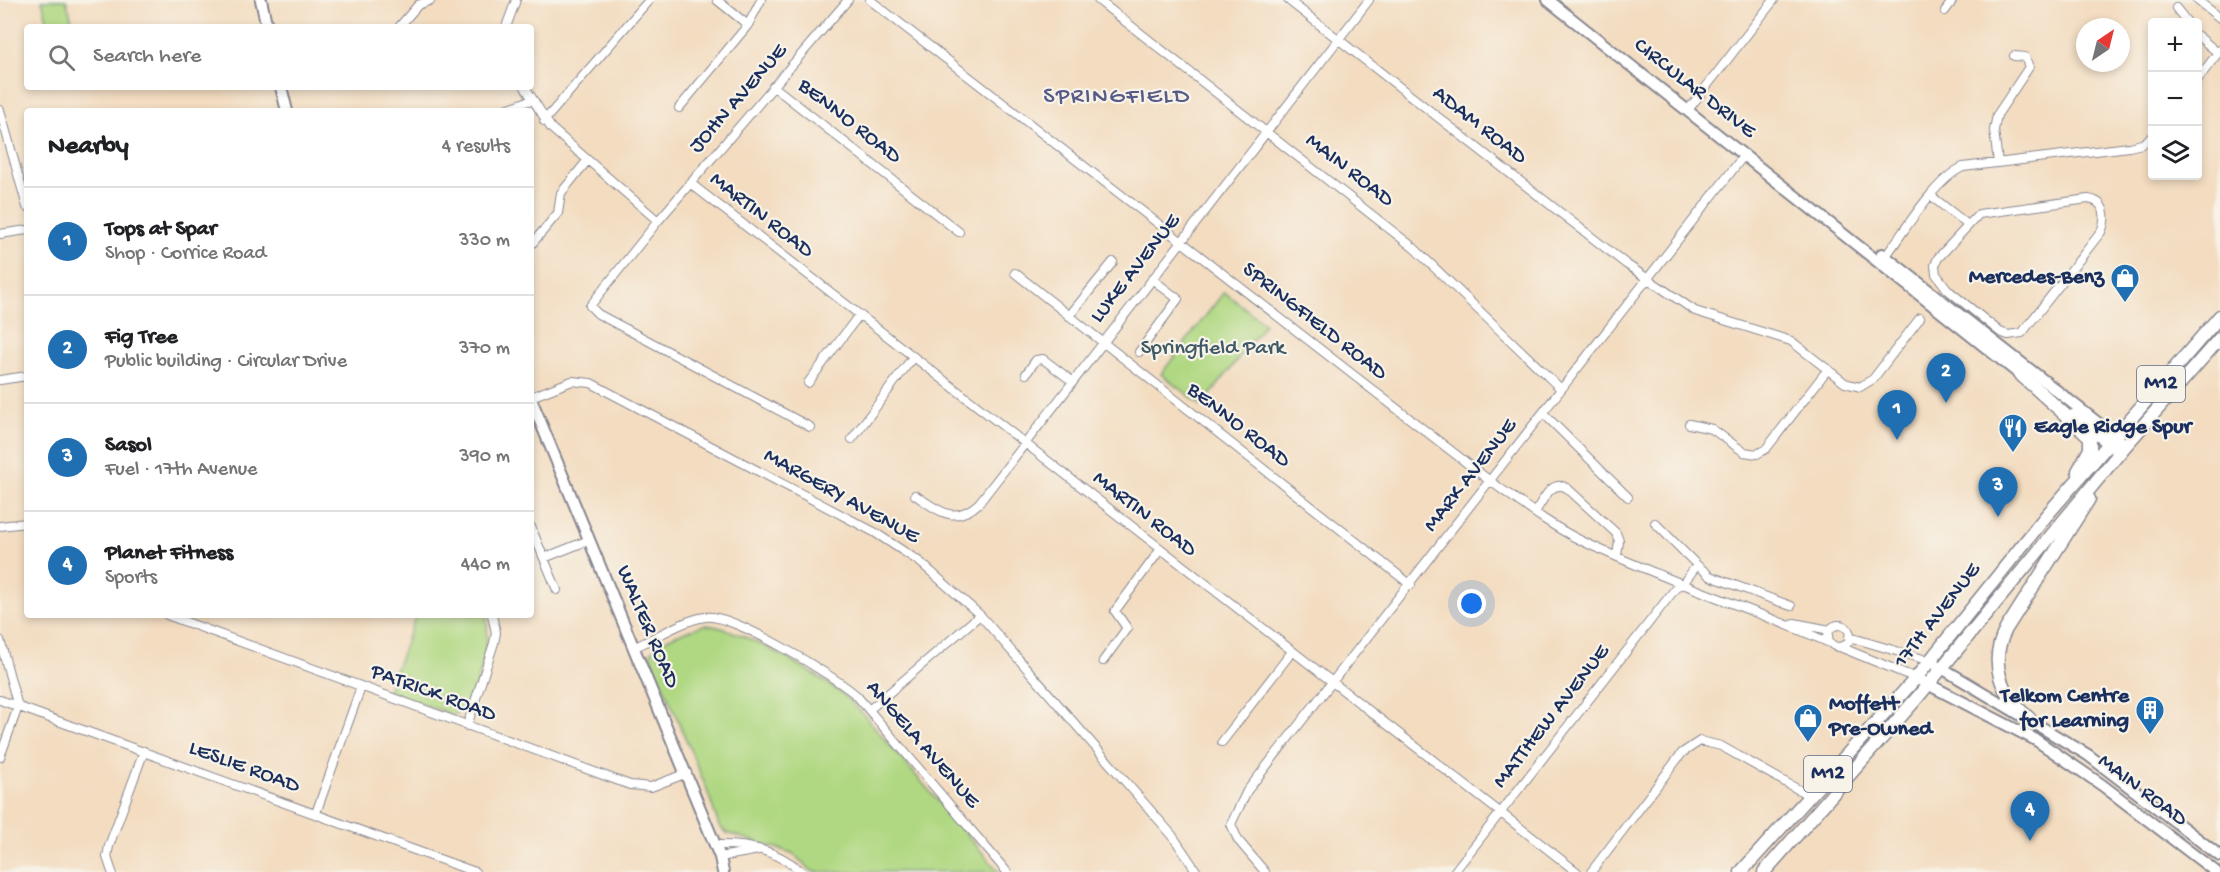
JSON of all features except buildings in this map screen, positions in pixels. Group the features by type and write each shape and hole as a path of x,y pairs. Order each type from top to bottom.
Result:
{"main road":[{"name":"M12","path":"2112,440 2220,316"},
{"name":"M12","path":"1764,872 1927,685 2123,449 2220,338"},
{"path":"2022,376 2091,437 2090,449 2072,486"},
{"name":"17TH AVENUE","path":"1741,872 1808,795 1916,678 2002,568 2112,440"},
{"path":"2029,718 2011,700 2002,684 1998,668 2000,644 2006,629 2089,501 2092,487"}],"street":[{"path":"261,0 266,24"},
{"path":"402,24 418,5 431,0"},
{"path":"544,121 649,0"},
{"path":"717,0 747,25"},
{"path":"679,108 747,25 761,0"},
{"name":"JOHN AVENUE","path":"810,426 591,309 590,303 848,0"},
{"name":"SPRINGFIELD ROAD","path":"870,0 1490,481 1535,512 1580,540 1681,585 1769,616 1830,643"},
{"name":"MAIN ROAD","path":"1098,0 1441,271 1561,389"},
{"name":"ADAM ROAD","path":"1288,0 1618,257 1701,314 1785,338 1850,386 1865,386 1920,318"},
{"name":"LUKE AVENUE","path":"915,495 942,512 962,515 979,503 1369,0"},
{"name":"CIRCULAR DRIVE","path":"1548,0 1815,209 2022,376 2112,440"},
{"path":"1688,110 1774,0"},
{"path":"1945,10 1953,0"},
{"path":"2197,0 2220,18"},
{"path":"507,24 513,1"},
{"path":"2176,8 2184,18"},
{"path":"2202,39 2219,52 2202,74"},
{"path":"1998,163 1994,123 2029,66 2025,57 2014,56"},
{"name":"BENNO ROAD","path":"773,86 959,232"},
{"path":"282,90 287,108"},
{"path":"526,90 544,121 658,221"},
{"path":"509,108 531,100"},
{"path":"0,110 24,196"},
{"path":"1885,257 1931,196 1958,169 1969,165 2135,146 2148,139"},
{"name":"MARK AVENUE","path":"1265,872 1238,840 1231,824 1247,791 1411,585 1745,154"},
{"path":"534,241 558,213 561,193 587,160"},
{"name":"MARTIN ROAD","path":"690,183 1292,653 1577,872"},
{"path":"1931,196 1968,225"},
{"path":"2088,199 2101,204 2105,214 2101,232 2029,327 2022,333 2013,335 2000,332 1953,296 1936,274 1935,265 1938,258 1968,225 1983,212 2088,199"},
{"name":"CIRCULAR DRIVE","path":"1815,209 1827,213 1885,257 2123,449"},
{"path":"0,234 24,230"},
{"path":"1069,316 1113,262"},
{"name":"BENNO ROAD","path":"1015,273 1411,585"},
{"path":"1139,352 1178,299 1152,279"},
{"path":"808,383 859,315"},
{"path":"852,439 913,357"},
{"path":"1026,374 1036,360 1043,359 1072,381"},
{"path":"1689,424 1712,429 1744,452 1757,454 1766,449 1828,369"},
{"path":"0,380 24,376"},
{"name":"MARGERY AVENUE","path":"534,397 572,381 591,383 874,532 920,562 980,615 1172,835 1197,872"},
{"name":"WALTER ROAD","path":"534,405 633,648 687,773 720,857 723,872"},
{"path":"1543,412 1628,496"},
{"path":"1535,512 1551,488 1562,485 1616,533 1619,541 1617,556"},
{"path":"0,526 24,523"},
{"path":"1655,523 1710,576 1791,606"},
{"path":"534,534 557,590"},
{"path":"544,558 589,540"},
{"path":"1103,661 1127,628 1115,611 1160,550"},
{"name":"MATTHEW AVENUE","path":"1454,872 1697,565"},
{"path":"869,710 980,615"},
{"name":"SPRINGFIELD ROAD","path":"1769,616 1830,630"},
{"name":"ANGELA AVENUE","path":"633,648 698,618 721,617 828,675 845,686 869,710 1007,872"},
{"name":"PATRICK ROAD","path":"175,618 630,785 651,787 687,773"},
{"path":"467,726 494,643 496,633 493,618"},
{"path":"1840,647 1846,644 1849,637 1848,631 1842,627 1830,630 1828,637 1830,643 1916,678"},
{"path":"1849,637 1930,661"},
{"path":"0,640 18,707 0,757"},
{"path":"1222,742 1292,653"},
{"name":"MAIN ROAD","path":"1930,661 2029,718 2100,763 2220,856"},
{"name":"MAIN ROAD","path":"1916,678 2036,740 2102,785 2216,872"},
{"path":"316,813 361,687"},
{"name":"LESLIE ROAD","path":"0,700 475,872"},
{"path":"1591,872 1682,753 1700,741 1721,746 1808,795"},
{"path":"112,872 107,857 109,846 144,751"},
{"path":"715,845 745,845 787,859 802,872"},
{"path":"720,857 761,850"}],"green space":[{"path":"42,0 66,0 73,24 48,24"},
{"name":"Springfield Park","path":"1224,292 1265,324 1202,406 1161,374"},
{"path":"415,618 486,618 487,639 481,672 469,701 461,711 452,715 388,691"},
{"path":"704,625 717,627 754,641 795,663 844,696 865,716 999,872 813,872 792,853 727,833 719,826 706,787 650,654 654,648 667,639"}],"place":[{"name":"Mercedes-Benz","path":"2125,304"},
{"name":"Fig Tree","path":"1946,403"},
{"name":"Tops at Spar","path":"1897,440"},
{"name":"Eagle Ridge Spur","path":"2013,454"},
{"name":"Sasol","path":"1998,517"},
{"name":"Telkom Centre for Learning","path":"2150,736"},
{"name":"Moffett Pre-Owned","path":"1808,744"},
{"name":"Planet Fitness","path":"2030,841"}],"district":[{"name":"SPRINGFIELD","path":"1117,97"}]}
